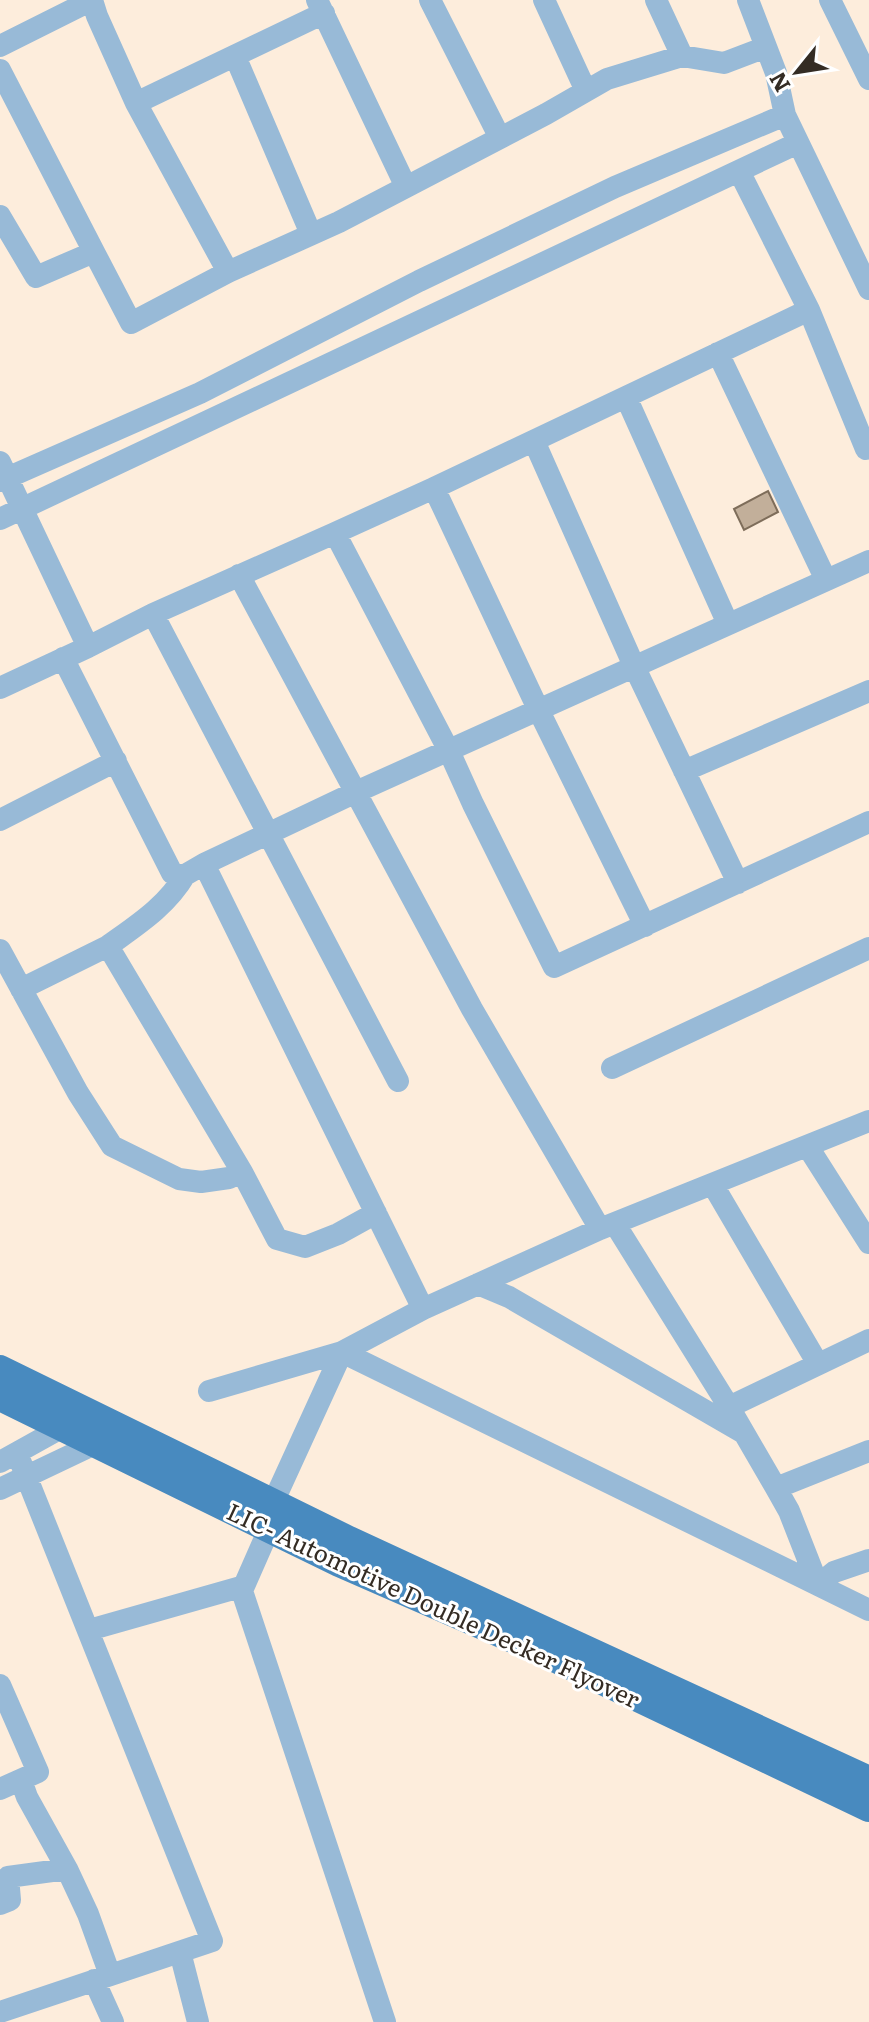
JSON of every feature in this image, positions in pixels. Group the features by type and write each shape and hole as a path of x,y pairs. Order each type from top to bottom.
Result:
{"main road":[{"name":"LIC- Automotive Double Decker Flyover","path":"0,1369 349,1540 869,1780"},
{"name":"LIC- Automotive Double Decker Flyover","path":"0,1397 339,1563 529,1646 869,1808"}],"street":[{"path":"0,46 92,0 136,103 228,272"},
{"path":"430,0 500,138"},
{"path":"544,0 586,91"},
{"path":"656,0 682,56"},
{"path":"748,0 776,73 785,115 869,289"},
{"path":"830,0 869,79"},
{"path":"136,103 235,56 320,6 406,187"},
{"path":"0,70 131,323 228,272 406,187 607,79 682,56 724,63 766,47"},
{"path":"235,56 311,234"},
{"path":"88,647 2,473 200,393 419,281 615,187 785,115"},
{"path":"0,519 798,143"},
{"path":"739,171 809,310 866,449"},
{"path":"0,216 36,277 94,252"},
{"path":"0,688 153,614 434,488 809,310"},
{"path":"718,353 826,580"},
{"path":"626,397 728,624"},
{"path":"153,413 167,439"},
{"path":"534,441 634,666 738,883"},
{"path":"434,488 645,926"},
{"path":"335,533 449,751 554,967 869,822"},
{"path":"63,658 172,873 194,870 356,792 869,561"},
{"path":"239,575 472,1009 608,1227 729,1407 789,1511 818,1585"},
{"path":"153,614 398,1081"},
{"path":"684,771 869,691"},
{"path":"0,820 116,761"},
{"path":"21,989 108,946 156,911 194,870"},
{"path":"194,870 376,1213 423,1309"},
{"path":"108,946 242,1172 277,1239 305,1247 338,1234 376,1213"},
{"path":"612,1068 869,948"},
{"path":"0,950 78,1093 112,1146 179,1179 201,1182 229,1178 242,1172"},
{"path":"209,1391 342,1352 423,1309 608,1227 869,1121"},
{"path":"808,1147 869,1243"},
{"path":"713,1185 818,1364"},
{"path":"478,1284 509,1297 743,1432"},
{"path":"729,1407 869,1340"},
{"path":"342,1352 869,1610"},
{"path":"89,1630 241,1588 245,1584 266,1536 277,1494 342,1352"},
{"path":"0,2012 212,1941 27,1477 9,1458 98,1408"},
{"path":"0,1489 133,1425"},
{"path":"776,1488 869,1451"},
{"path":"818,1585 834,1572 869,1560"},
{"path":"241,1588 385,2022"},
{"path":"0,1685 6,1711 38,1772 10,1784 27,1797 88,1914 113,2022"},
{"path":"0,1904 10,1900 8,1877 67,1869"},
{"path":"180,1952 198,2022"}],"building":[{"path":"768,491 778,512 744,530 734,509"}],"railway":[{"path":"0,1378 203,1482 869,1790"}]}
